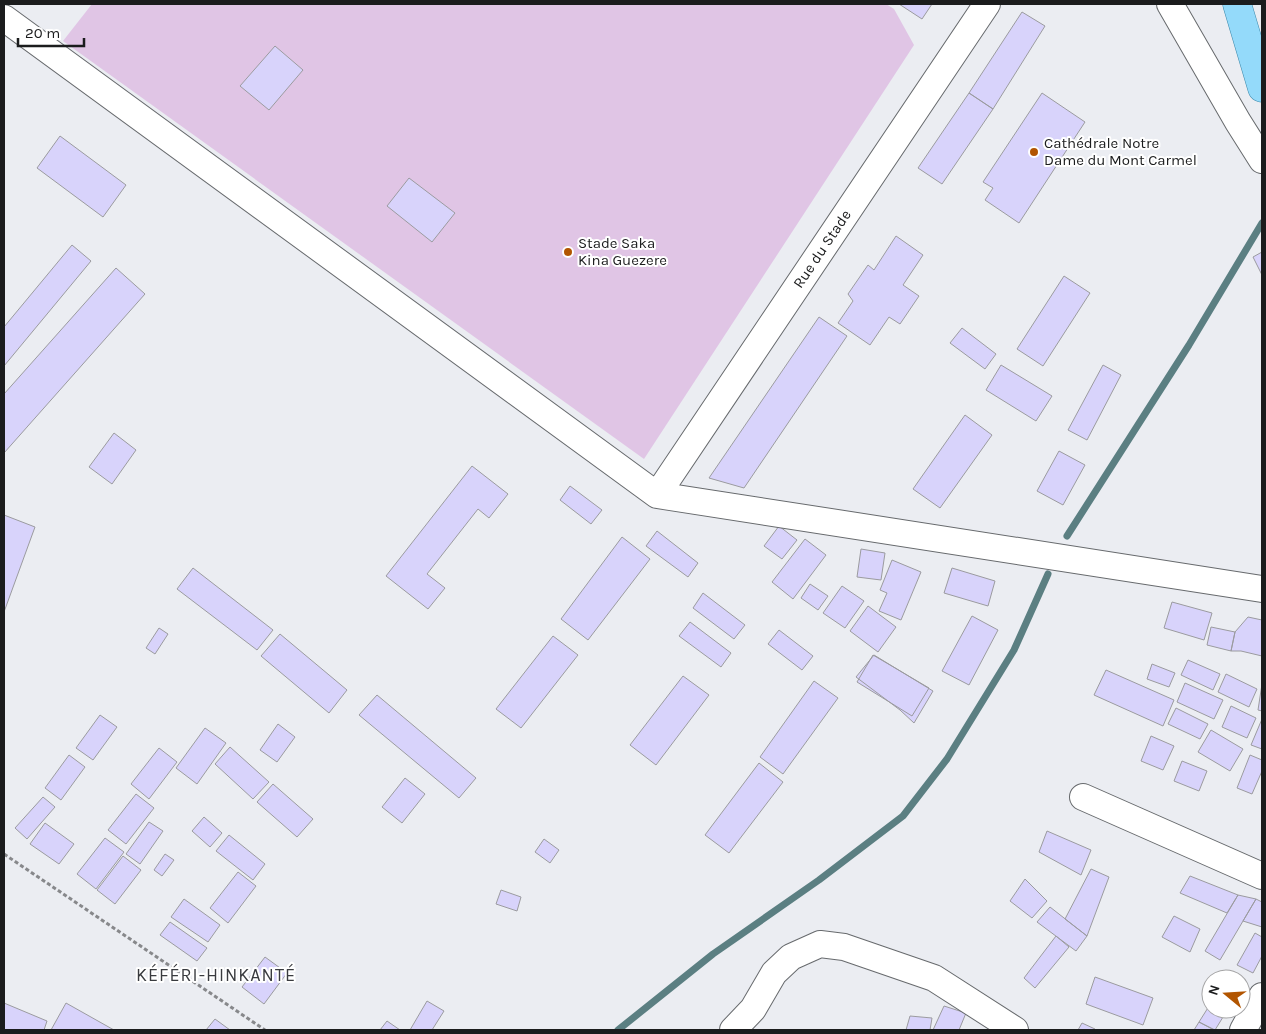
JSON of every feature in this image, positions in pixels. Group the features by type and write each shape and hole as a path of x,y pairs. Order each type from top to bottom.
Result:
{"main road":[{"path":"1237,4 1262,88"}],"street":[{"name":"Rue du Stade","path":"657,495 987,4"},
{"path":"1170,4 1262,160"},
{"path":"4,18 657,495 1262,589"},
{"path":"1083,797 1262,876"},
{"path":"733,1030 753,1008 774,973 791,957 820,944 844,947 934,978 1015,1030"},
{"path":"1243,1030 1262,996"}],"path":[{"path":"4,854 265,1030"}],"shaded area":[{"name":"Stade Saka Kina Guezere","path":"92,4 886,4 894,9 914,45 644,459 63,41"}],"building":[{"path":"899,4 932,4 922,19"},
{"path":"1022,12 1045,26 993,109 969,93"},
{"path":"275,46 303,70 269,110 240,86"},
{"path":"969,93 993,109 942,184 918,168"},
{"name":"Cathédrale Notre Dame du Mont Carmel","path":"1042,93 1085,122 1019,223 985,200 993,188 983,182"},
{"path":"60,136 126,185 103,217 37,168"},
{"path":"409,178 455,213 432,242 387,206"},
{"path":"896,236 923,255 903,285 919,296 900,324 889,317 870,345 838,323 853,301 848,294 868,265 874,270"},
{"path":"72,245 91,261 4,366 4,327"},
{"path":"1262,252 1262,275 1253,257"},
{"path":"116,268 145,294 4,453 4,394"},
{"path":"1064,276 1090,293 1043,366 1017,349"},
{"path":"819,317 847,336 744,488 709,478"},
{"path":"962,328 996,354 985,369 950,343"},
{"path":"1001,365 1052,396 1036,421 986,390"},
{"path":"1103,365 1121,375 1087,440 1068,430"},
{"path":"965,415 992,435 940,508 913,489"},
{"path":"114,433 136,450 112,484 89,467"},
{"path":"1059,451 1085,465 1063,505 1037,491"},
{"path":"472,466 508,494 489,518 478,509 427,574 445,588 428,609 386,576"},
{"path":"570,486 602,510 591,524 560,500"},
{"path":"4,515 35,527 4,612"},
{"path":"779,526 797,540 782,559 764,546"},
{"path":"657,531 698,563 688,577 646,546"},
{"path":"622,537 650,559 588,640 561,619"},
{"path":"805,539 826,555 793,599 772,582"},
{"path":"861,549 885,553 881,580 857,577"},
{"path":"892,560 921,572 901,620 879,611 887,593 880,590"},
{"path":"193,568 273,630 257,650 177,589"},
{"path":"952,568 995,581 988,606 944,593"},
{"path":"810,584 828,596 818,610 801,598"},
{"path":"842,586 864,601 845,628 823,613"},
{"path":"703,593 745,625 734,639 693,608"},
{"path":"1172,602 1212,613 1204,640 1164,628"},
{"path":"868,606 896,627 878,652 850,631"},
{"path":"972,616 998,630 969,685 942,671"},
{"path":"1248,617 1262,620 1262,656 1241,651 1231,651 1235,632"},
{"path":"690,622 731,653 721,667 679,636"},
{"path":"1211,627 1235,632 1231,651 1207,645"},
{"path":"159,628 168,634 155,654 146,648"},
{"path":"779,630 813,656 802,670 768,644"},
{"path":"280,634 347,690 329,713 261,656"},
{"path":"553,636 578,655 521,728 496,709"},
{"path":"873,655 929,688 912,716 857,682"},
{"path":"874,655 933,691 914,723 856,677"},
{"path":"1188,660 1220,674 1213,690 1181,675"},
{"path":"1152,664 1175,673 1169,687 1147,679"},
{"path":"1106,670 1174,700 1163,726 1094,695"},
{"path":"1226,674 1257,689 1249,707 1218,692"},
{"path":"683,676 709,695 656,765 630,745"},
{"path":"814,681 838,698 783,774 760,757"},
{"path":"1185,683 1223,700 1214,719 1177,702"},
{"path":"1262,684 1262,711 1258,710"},
{"path":"377,695 476,778 459,798 359,715"},
{"path":"1231,706 1256,718 1247,738 1222,727"},
{"path":"1176,708 1208,724 1200,739 1168,724"},
{"path":"100,715 117,727 93,760 76,748"},
{"path":"1262,719 1262,749 1251,745"},
{"path":"278,724 295,737 277,762 260,750"},
{"path":"205,728 226,743 197,784 176,768"},
{"path":"1211,730 1243,749 1230,771 1198,752"},
{"path":"1151,736 1174,746 1163,770 1141,761"},
{"path":"230,747 269,782 253,799 215,764"},
{"path":"159,748 177,762 149,799 131,784"},
{"path":"69,755 85,767 61,800 45,788"},
{"path":"1250,755 1262,760 1262,771 1252,794 1237,788"},
{"path":"1182,761 1207,771 1199,791 1174,781"},
{"path":"759,763 783,782 729,853 705,835"},
{"path":"405,778 425,794 402,823 382,807"},
{"path":"273,784 313,819 297,837 257,802"},
{"path":"136,794 154,808 126,844 108,830"},
{"path":"43,797 55,807 27,839 15,828"},
{"path":"204,817 222,833 210,847 192,831"},
{"path":"149,822 163,831 140,864 126,854"},
{"path":"45,823 74,844 59,864 30,844"},
{"path":"1047,831 1091,850 1081,875 1039,852"},
{"path":"229,835 265,864 253,880 216,851"},
{"path":"105,838 124,852 96,889 77,874"},
{"path":"544,839 559,850 550,863 535,852"},
{"path":"165,854 174,860 162,876 154,870"},
{"path":"123,856 141,870 115,904 97,890"},
{"path":"1091,869 1109,877 1087,936 1065,919"},
{"path":"238,872 256,886 228,923 210,908"},
{"path":"1190,876 1238,895 1227,913 1180,893"},
{"path":"1025,879 1047,901 1032,918 1010,901"},
{"path":"501,890 521,897 517,911 496,904"},
{"path":"1238,895 1256,899 1220,960 1205,951"},
{"path":"184,899 220,925 208,942 171,917"},
{"path":"1256,899 1262,902 1262,927 1243,921"},
{"path":"1050,907 1087,936 1076,951 1037,922"},
{"path":"1174,916 1200,929 1190,952 1162,937"},
{"path":"170,922 207,948 197,961 160,935"},
{"path":"1255,933 1262,937 1262,956 1253,973 1251,969 1245,969 1237,965"},
{"path":"1056,936 1069,947 1035,988 1024,978"},
{"path":"265,957 287,973 264,1004 242,987"},
{"path":"1095,977 1153,998 1143,1025 1086,1004"},
{"path":"427,1001 444,1011 432,1030 410,1030"},
{"path":"4,1003 47,1021 44,1030 4,1030"},
{"path":"66,1003 114,1030 51,1030"},
{"path":"944,1006 966,1013 959,1030 933,1030"},
{"path":"910,1016 932,1018 930,1030 906,1030"},
{"path":"215,1019 230,1030 206,1030"},
{"path":"1201,1019 1222,1019 1215,1030 1199,1022"},
{"path":"387,1021 400,1030 380,1030"},
{"path":"1199,1022 1214,1030 1194,1030"},
{"path":"1082,1023 1095,1029 1078,1030"}],"waterway":[{"path":"1067,536 1189,345 1262,223"},
{"path":"618,1030 713,954 819,880 903,816 947,759 1014,650 1048,574"}],"place":[{"name":"Cathédrale Notre Dame du Mont Carmel","path":"1034,152"},
{"name":"Stade Saka Kina Guezere","path":"568,252"}],"district":[{"name":"KÉFÉRI-HINKANTÉ","path":"216,975"}]}
